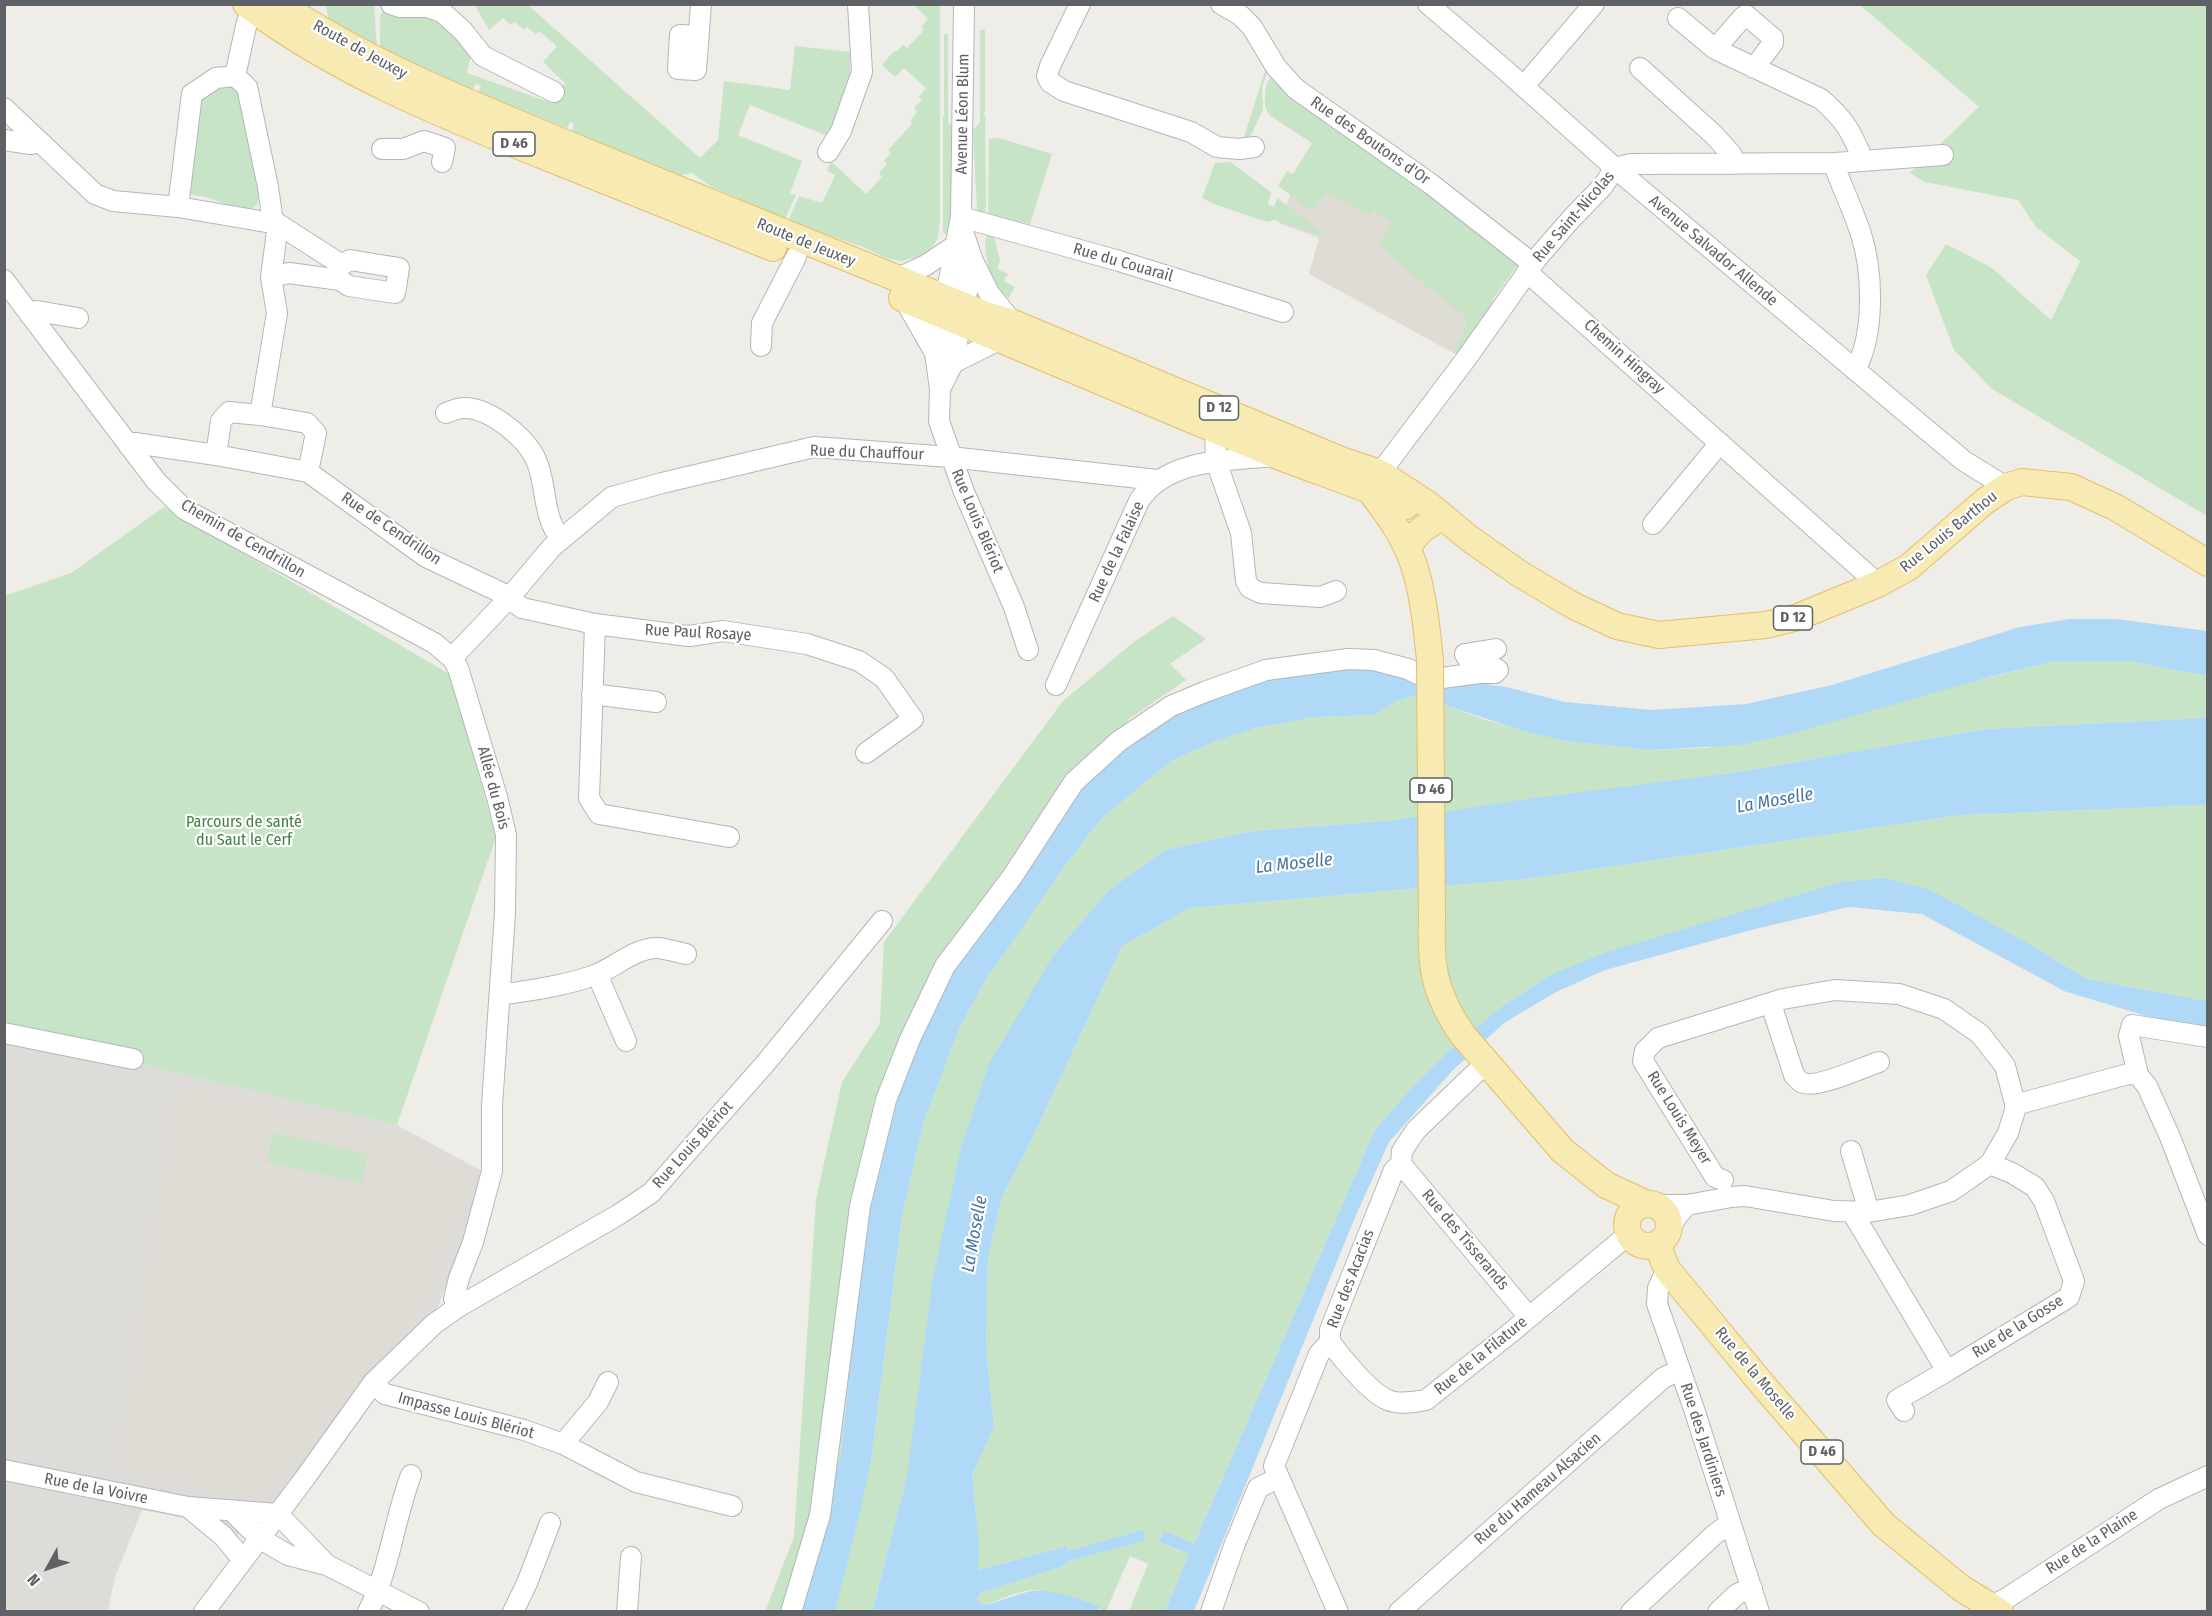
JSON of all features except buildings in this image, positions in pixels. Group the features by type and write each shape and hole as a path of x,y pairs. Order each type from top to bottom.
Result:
{"main road":[{"name":"Route de Jeuxey","path":"280,4 354,49 407,76 900,289 1006,331 1362,482"},
{"name":"Route de Jeuxey","path":"250,7 360,75 437,111 796,257 900,289"},
{"name":"Route de Jeuxey","path":"1006,331 1278,456 1362,482"},
{"name":"Rue Louis Barthou","path":"1362,482 1446,524 1520,574 1574,606 1617,626 1659,635 1766,625 1798,617 1909,567 1985,501 2006,487 2022,482 2071,487 2115,507 2208,563"},
{"name":"D 46","path":"1362,482 1407,547 1417,572 1421,601"},
{"name":"D 46","path":"1362,482 1366,504 1385,526 1399,549 1421,601"},
{"path":"1407,547 1420,531 1446,524"},
{"name":"Rue de la Moselle","path":"1421,601 1430,660 1431,946 1433,970 1439,994 1462,1034 1562,1150 1639,1215 1666,1214 1668,1222 1663,1237 1667,1269 1762,1384 1884,1525 1990,1610"},
{"path":"1639,1215 1641,1245 1649,1246 1663,1237"}],"street":[{"path":"391,4 400,7 428,7 442,12 463,31 483,56 554,92"},
{"path":"699,36 701,4"},
{"path":"828,152 841,131 862,72 858,4"},
{"name":"Avenue Léon Blum","path":"953,311 956,245 961,220 964,4"},
{"path":"1080,4 1050,66 1047,76 1055,86 1064,91 1191,132 1217,147 1239,149 1254,147"},
{"name":"Rue des Boutons d'Or","path":"1221,4 1240,15 1252,27 1276,67 1296,89 1431,184 1530,268"},
{"name":"Avenue Salvador Allende","path":"1428,4 1615,168 1855,370 1964,460 2006,487"},
{"path":"1524,86 1594,4"},
{"path":"235,76 250,7"},
{"path":"1715,50 1746,15 1773,38 1773,43 1754,68"},
{"path":"1678,18 1715,50 1821,99 1853,135 1863,160"},
{"path":"1640,68 1714,135 1732,155 1733,164"},
{"path":"178,207 192,94 216,78 235,76 247,87 275,223 271,277 276,313 260,415"},
{"path":"4,108 95,194 113,201 178,207 275,223 341,272 289,273 271,277"},
{"path":"424,141 437,111"},
{"path":"4,140 31,144 39,142"},
{"path":"382,149 403,149 424,141 444,148 442,162"},
{"name":"Rue Saint-Nicolas","path":"1362,482 1466,359 1530,268 1572,218 1603,186 1615,168 1631,164 1835,163 1943,154"},
{"path":"1835,163 1862,236 1868,277 1870,309 1866,340 1863,357 1855,370"},
{"name":"Avenue Léon Blum","path":"961,220 973,261 1006,331"},
{"name":"Rue du Couarail","path":"961,220 1119,261 1283,312"},
{"path":"900,289 926,265 956,245"},
{"name":"Route de Jeuxey","path":"761,346 762,323 796,257"},
{"name":"Avenue Léon Blum","path":"953,311 973,261"},
{"name":"Chemin Hingray","path":"1530,268 1875,582"},
{"name":"Chemin de Cendrillon","path":"4,280 129,447 156,481 184,509 434,643 452,658"},
{"name":"Rue Louis Blériot","path":"900,289 935,353 940,389 939,421 950,457 1014,607 1028,650"},
{"path":"30,315 37,311 78,318"},
{"name":"Rue Louis Blériot","path":"935,353 953,311"},
{"name":"Rue Louis Blériot","path":"940,389 953,363 953,311"},
{"path":"953,363 1006,331"},
{"path":"446,413 464,408 481,412 505,423 530,449 538,464 550,522 561,539"},
{"path":"216,455 221,421 229,412 307,423 316,433 308,472"},
{"path":"1215,428 1216,461 1240,533 1246,580 1250,588 1261,593 1320,597 1336,591"},
{"name":"Rue de Cendrillon","path":"129,447 135,443 308,472 426,557 509,598"},
{"path":"1653,524 1720,443"},
{"name":"Rue du Chauffour","path":"452,658 561,539 612,496 814,447 950,457 1157,480"},
{"path":"1157,480 1216,461 1278,456"},
{"name":"Rue de la Falaise","path":"1056,685 1139,501 1146,489 1157,480"},
{"name":"Rue Paul Rosaye","path":"509,598 522,608 595,624 689,636 723,631 807,644 859,661 884,678 913,719 866,753"},
{"path":"595,624 589,798 599,814 729,837"},
{"path":"791,1611 819,1515 860,1206 886,1100 910,1039 945,966 1012,877 1074,782 1119,741 1171,706 1256,673 1348,659 1374,660 1408,669 1418,675 1442,678 1479,673 1495,674 1498,670 1496,668 1468,659 1465,654 1497,650"},
{"name":"Allée du Bois","path":"452,658 458,668 497,797 506,835 506,913 492,1106 492,1171 473,1242 459,1278 454,1299 458,1307"},
{"path":"592,694 656,702"},
{"name":"Rue Louis Blériot","path":"204,1611 373,1383 434,1324 458,1307 618,1215 651,1193 764,1065 882,921"},
{"path":"500,995 554,987 597,974 629,956 657,948 686,954"},
{"path":"597,974 626,1041"},
{"name":"Rue Louis Meyer","path":"1639,1215 1687,1206 1727,1188 1745,1196 1801,1207 1860,1212 1910,1205 1951,1191 1990,1164 2008,1133 2015,1105 2005,1066 1980,1034 1944,1010 1899,994 1835,990 1784,999 1658,1038 1645,1051 1652,1056 1725,1170 1727,1188"},
{"path":"1771,1004 1794,1075 1800,1082 1808,1084 1830,1080 1879,1062"},
{"path":"2208,1037 2132,1025 2129,1036 2138,1075 2147,1086 2170,1137 2208,1235"},
{"path":"4,1034 133,1059"},
{"name":"Rue des Acacias","path":"1278,1478 1274,1466 1278,1453 1319,1354 1330,1342 1330,1330 1394,1170 1401,1164 1402,1151 1416,1130 1484,1059"},
{"path":"2015,1105 2128,1074 2138,1075"},
{"path":"1851,1151 1860,1212 1947,1371"},
{"name":"Rue des Tisserands","path":"1401,1164 1529,1317"},
{"name":"Rue de la Gosse","path":"1905,1411 1897,1400 2069,1297 2074,1281 2044,1201 2035,1187 2012,1173 1990,1164"},
{"path":"1663,1237 1687,1206"},
{"name":"Rue de la Filature","path":"1330,1342 1377,1394 1388,1401 1410,1403 1426,1400 1529,1317 1639,1215"},
{"name":"Rue des Jardiniers","path":"1667,1269 1658,1288 1657,1304 1760,1611"},
{"name":"Rue du Hameau Alsacien","path":"1399,1611 1663,1378 1680,1370"},
{"path":"563,1444 598,1402 608,1382"},
{"name":"Impasse Louis Blériot","path":"373,1383 385,1394 524,1430 563,1444 636,1482 732,1506"},
{"name":"Rue de la Voivre","path":"4,1470 188,1507 278,1514"},
{"path":"368,1611 388,1563 400,1503 411,1475"},
{"name":"Rue de la Plaine","path":"1990,1610 2159,1499 2208,1476"},
{"path":"1211,1611 1258,1488 1278,1478 1338,1611"},
{"name":"Rue de la Voivre","path":"188,1507 223,1536 243,1560"},
{"path":"232,1511 259,1538 288,1555 327,1565 378,1591 399,1607 419,1611"},
{"path":"278,1514 327,1565"},
{"path":"1631,1611 1730,1522"},
{"path":"513,1611 527,1583 550,1523"},
{"path":"627,1611 630,1557"},
{"path":"1718,1611 1737,1594 1752,1588"}],"shaded area":[{"path":"1307,152 1403,212 1445,266 1496,304 1459,356 1309,274 1319,238 1279,223"},
{"path":"5,1032 397,1125 482,1171 460,1251 436,1311 274,1503 225,1547 186,1518 142,1510 115,1577 108,1611 5,1612"},
{"path":"175,1086 396,1133 473,1173 425,1310 263,1501 117,1468"}],"green space":[{"path":"326,5 374,5 377,48 329,22"},
{"path":"475,5 528,5 700,158 718,140 724,81 790,90 795,46 850,52 850,85 845,84 844,93 848,94 828,136 750,105 738,135 802,161 790,193 796,195 785,219 712,187 692,173 681,175 572,131 574,124 570,122 567,128 478,93 481,86 476,83 472,90 451,84 380,48 380,15 384,11 435,16 463,42 471,56 467,73 549,102 565,83 543,62 557,46 539,31 536,34 527,27 524,30 515,22 511,25 503,18 489,30"},
{"path":"914,5 940,5 940,218 938,238 933,246 922,256 901,261 886,258 863,247 790,222 789,219 799,196 822,203 835,175 827,171 830,163 834,164 866,194 882,177 879,173 887,164 884,161 891,153 888,150 912,124 910,121 917,112 914,108 922,100 919,97 926,88 904,68 895,77 882,65 894,51 896,52 903,45 907,48 924,30 921,27 928,19"},
{"path":"1860,5 2207,5 2207,516 1992,389 1954,350 1926,275 1946,244 1992,268 2051,320 2080,261 2036,227 2018,200 1925,182 1910,173 1979,107"},
{"path":"980,30 985,30 985,112 983,114 985,116 986,207 984,209 986,218 977,210 973,130 980,122"},
{"path":"944,34 948,34 948,122 953,127 953,197 946,235 943,232"},
{"path":"1266,68 1268,69 1262,88 1263,109 1251,135 1243,140"},
{"path":"1272,77 1394,162 1520,262 1493,299 1494,304 1460,353 1455,349 1464,332 1467,318 1413,275 1380,244 1392,222 1374,211 1370,216 1327,193 1312,211 1278,186 1287,171 1293,174 1312,143 1269,115 1265,106 1265,91"},
{"path":"221,84 238,87 263,184 257,205 247,212 206,197 187,194 197,101"},
{"path":"999,138 1052,154 1030,224 988,215 989,139"},
{"path":"1230,162 1271,192 1268,205 1274,207 1277,198 1322,232 1324,236 1274,220 1267,222 1202,198 1215,163"},
{"path":"987,236 994,236 1000,261 997,269 1008,274 1004,281 1015,287 1009,298 997,286 990,272 985,240"},
{"name":"Parcours de santé du Saut le Cerf","path":"164,507 451,675 496,837 397,1125 5,1032 4,596 71,573"},
{"path":"1173,616 1206,639 1170,664 1186,680 1129,719 1108,745 1123,752 1083,786 987,919 851,1344 841,1453 802,1611 765,1612 794,1537 816,1199 842,1082 880,1023 884,942 1063,701 1135,641"},
{"path":"2128,661 2207,676 2207,718 1986,729 1732,773 1396,820 1253,831 1165,850 1109,890 1054,954 907,1477 872,1611 835,1612 871,1461 902,1216 924,1121 959,1029 988,975 1100,820 1171,761 1213,742 1256,728 1315,717 1374,715 1397,701 1418,694 1436,698 1450,707 1485,720 1565,741 1651,750 1706,748 2051,662"},
{"path":"2207,805 2207,1001 2087,979 2031,945 1884,878 1548,976 1498,1009 1442,1057 1375,1130 1194,1544 1163,1532 1160,1543 1189,1554 1165,1611 1129,1611 1148,1564 1130,1556 1106,1611 1100,1610 1100,1607 1036,1590 1029,1590 982,1605 977,1599 980,1593 1067,1565 1065,1562 1143,1541 1145,1529 1068,1551 1067,1546 977,1570 979,1542 972,1475 994,1427 986,1347 988,1258 1002,1196 1028,1147 1122,946 1190,908 1526,879 1961,815"},
{"path":"273,1133 368,1154 362,1183 267,1162"}],"water":[{"path":"2070,619 2116,619 2207,631 2207,676 2128,661 2051,662 1993,676 1794,733 1740,745 1651,750 1565,741 1524,731 1450,707 1436,698 1418,694 1397,701 1374,715 1315,717 1256,728 1213,742 1171,761 1100,820 988,975 959,1029 924,1121 902,1216 871,1461 835,1611 802,1612 841,1453 863,1233 885,1137 912,1052 948,974 1080,789 1123,752 1177,713 1236,685 1344,664 1506,687 1565,702 1652,710 1746,704 1832,685 2020,627"},
{"name":"La Moselle","path":"2207,718 2207,805 1961,815 1526,879 1190,908 1122,946 1028,1147 1002,1196 988,1258 986,1347 994,1427 972,1475 979,1542 978,1570 1067,1546 1068,1551 1145,1529 1144,1541 1065,1562 1067,1565 980,1593 977,1599 982,1605 1032,1591 1047,1591 1093,1604 1100,1607 1098,1611 872,1612 907,1477 933,1277 961,1148 989,1064 1054,954 1109,890 1165,850 1253,831 1396,820 1527,799 1732,773 1986,729"},
{"path":"1884,878 1930,890 2031,945 2087,979 2207,1001 2207,1031 2193,1030 2064,991 1922,914 1849,907 1755,929 1605,970 1556,992 1504,1023 1453,1070 1389,1142 1356,1215 1194,1611 1165,1611 1189,1554 1159,1542 1164,1531 1194,1544 1375,1130 1442,1057 1498,1009 1548,976 1604,953 1841,882"}]}
